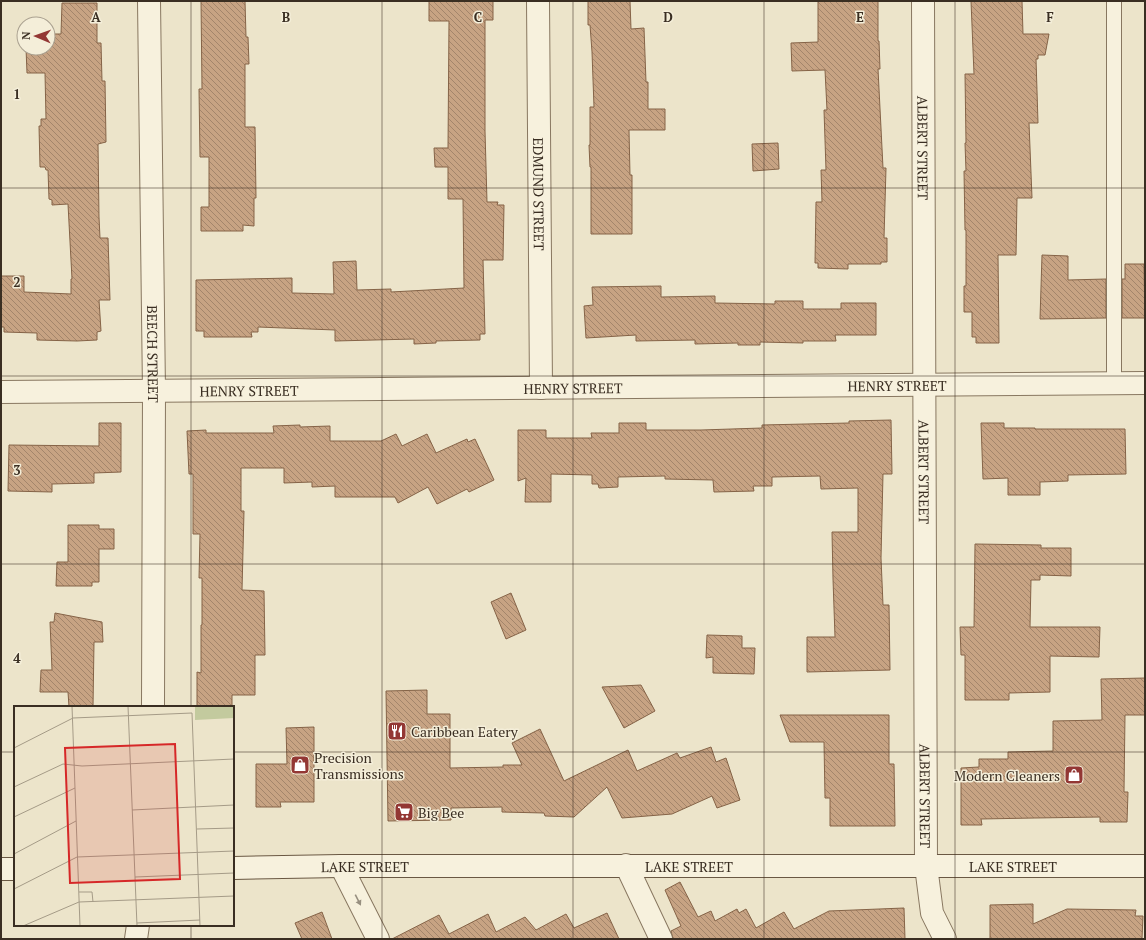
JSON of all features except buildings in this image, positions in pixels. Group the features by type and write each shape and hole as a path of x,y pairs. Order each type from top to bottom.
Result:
{"street":[{"name":"BEECH STREET","path":"149,1 154,391 153,706"},
{"name":"EDMUND STREET","path":"538,1 541,388"},
{"name":"ALBERT STREET","path":"924,1 926,866 932,913 945,939"},
{"name":"HENRY STREET","path":"1,392 1145,383"},
{"name":"LAKE STREET","path":"234,868 626,865 1145,866"},
{"path":"626,865 661,939"},
{"path":"341,866 378,939"},
{"path":"1,868 14,869"},
{"path":"136,939 138,926"}],"lane":[{"path":"1114,1 1114,384"}],"place":[{"name":"Caribbean Eatery","path":"397,731"},
{"name":"Precision Transmissions","path":"300,765"},
{"name":"Modern Cleaners","path":"1074,775"},
{"name":"Big Bee","path":"404,812"}]}
